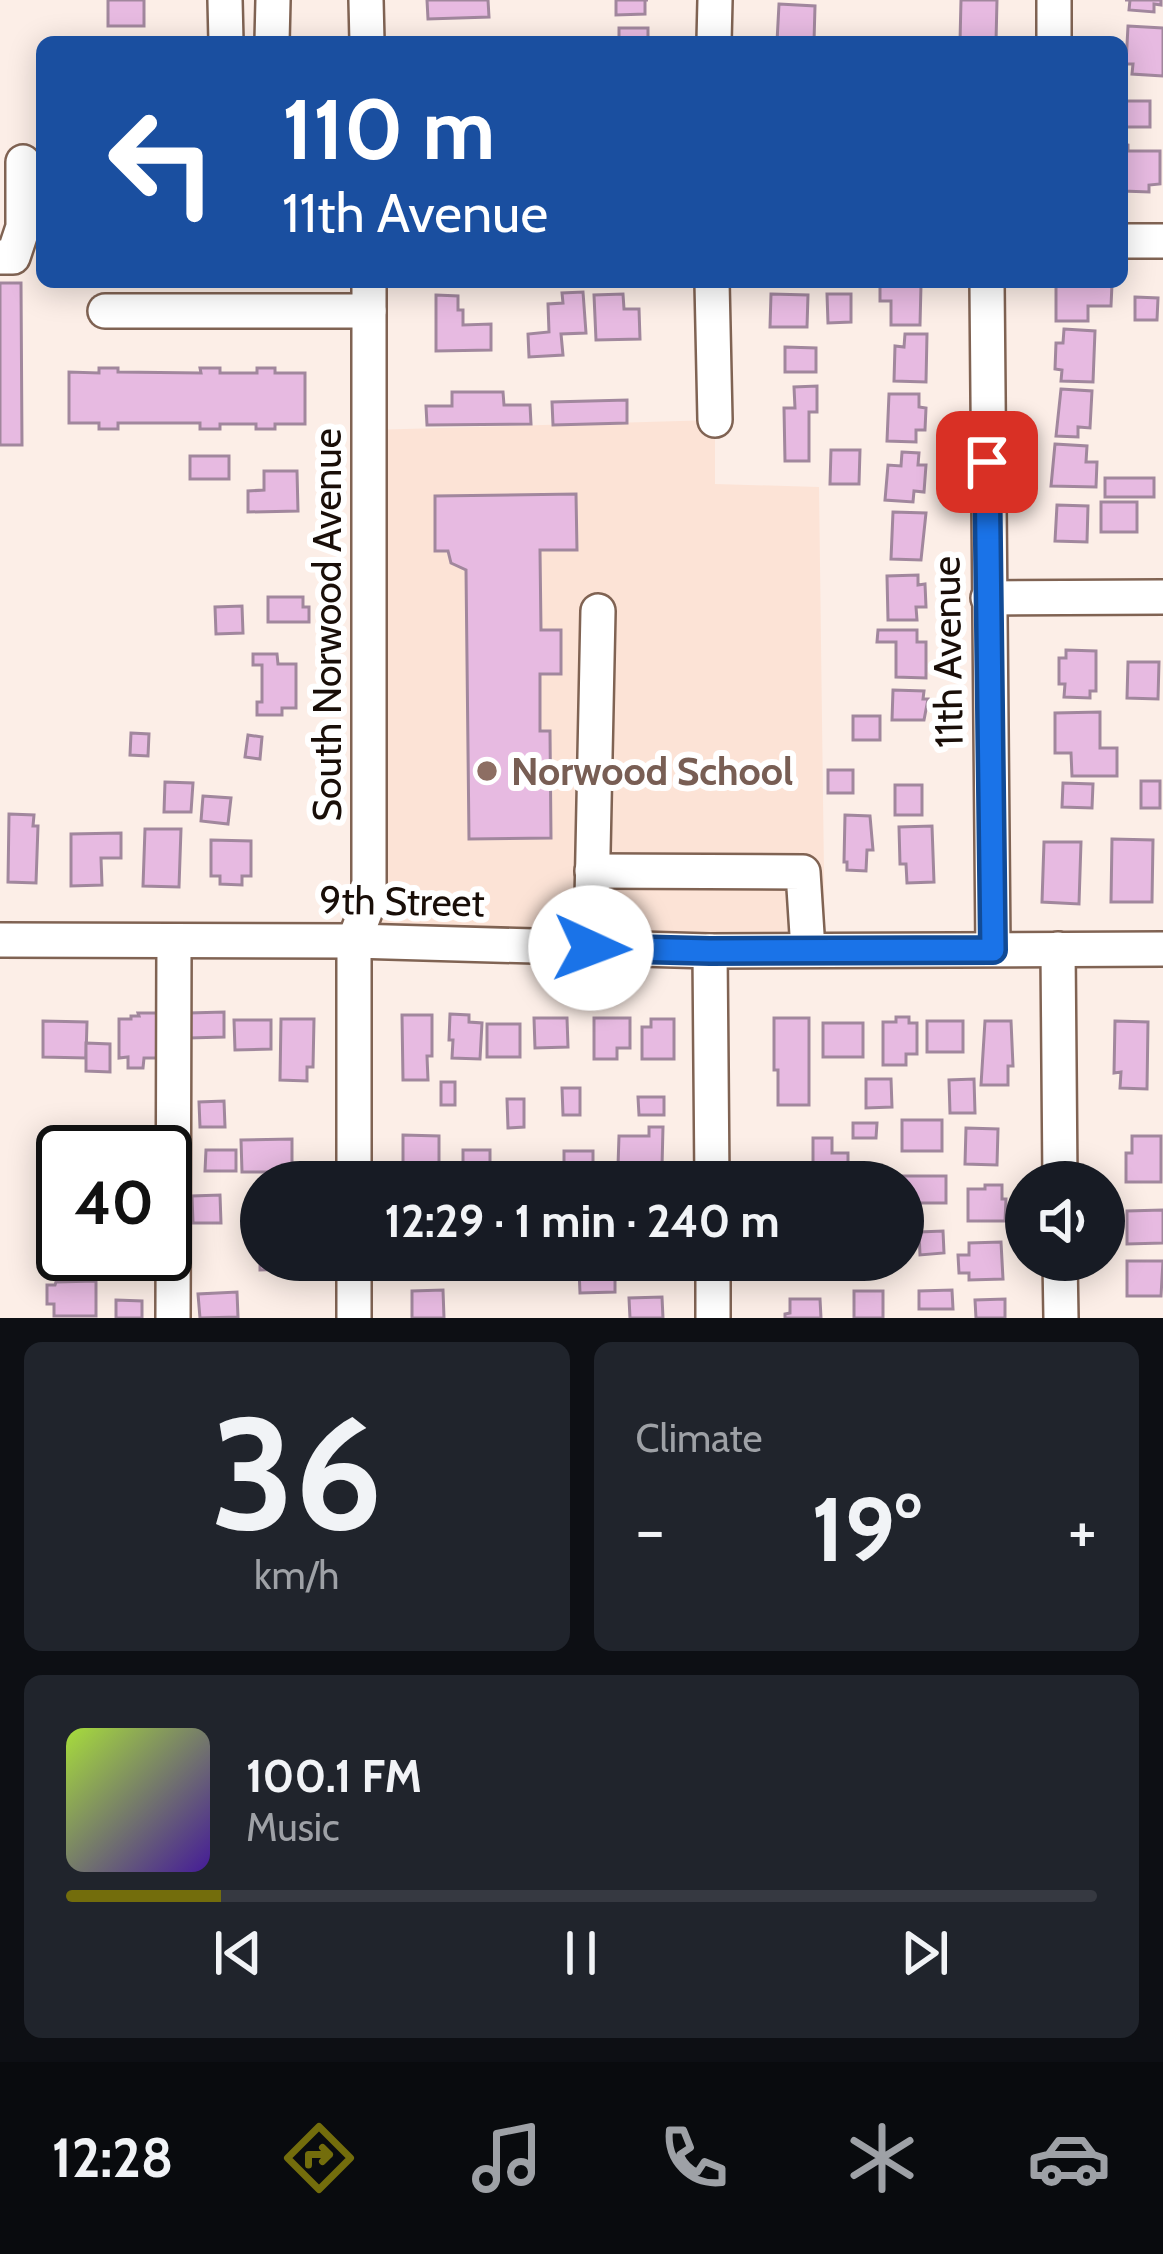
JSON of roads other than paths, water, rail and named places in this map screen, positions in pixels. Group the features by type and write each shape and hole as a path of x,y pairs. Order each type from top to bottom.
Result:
{"street":[{"path":"225,0 226,36"},
{"path":"272,36 273,0"},
{"path":"366,0 367,36"},
{"path":"714,36 715,0"},
{"path":"1054,0 1054,36"},
{"path":"0,257 13,257 23,226 23,162"},
{"path":"1128,241 1163,241"},
{"path":"712,288 715,420"},
{"name":"11th Avenue","path":"987,288 993,950"},
{"path":"105,310 369,296"},
{"name":"South Norwood Avenue","path":"354,1161 354,940 369,902 369,296"},
{"path":"988,598 1163,597"},
{"path":"591,948 598,611"},
{"path":"592,871 803,872 808,950"},
{"name":"9th Street","path":"0,940 354,940 710,951 1163,949"},
{"path":"173,1318 174,940"},
{"path":"1058,949 1060,1161"},
{"path":"710,951 712,1161"},
{"path":"354,1281 354,1318"},
{"path":"713,1281 713,1318"},
{"path":"1060,1281 1061,1318"}],"place":[{"name":"Norwood School","path":"487,771"}]}
